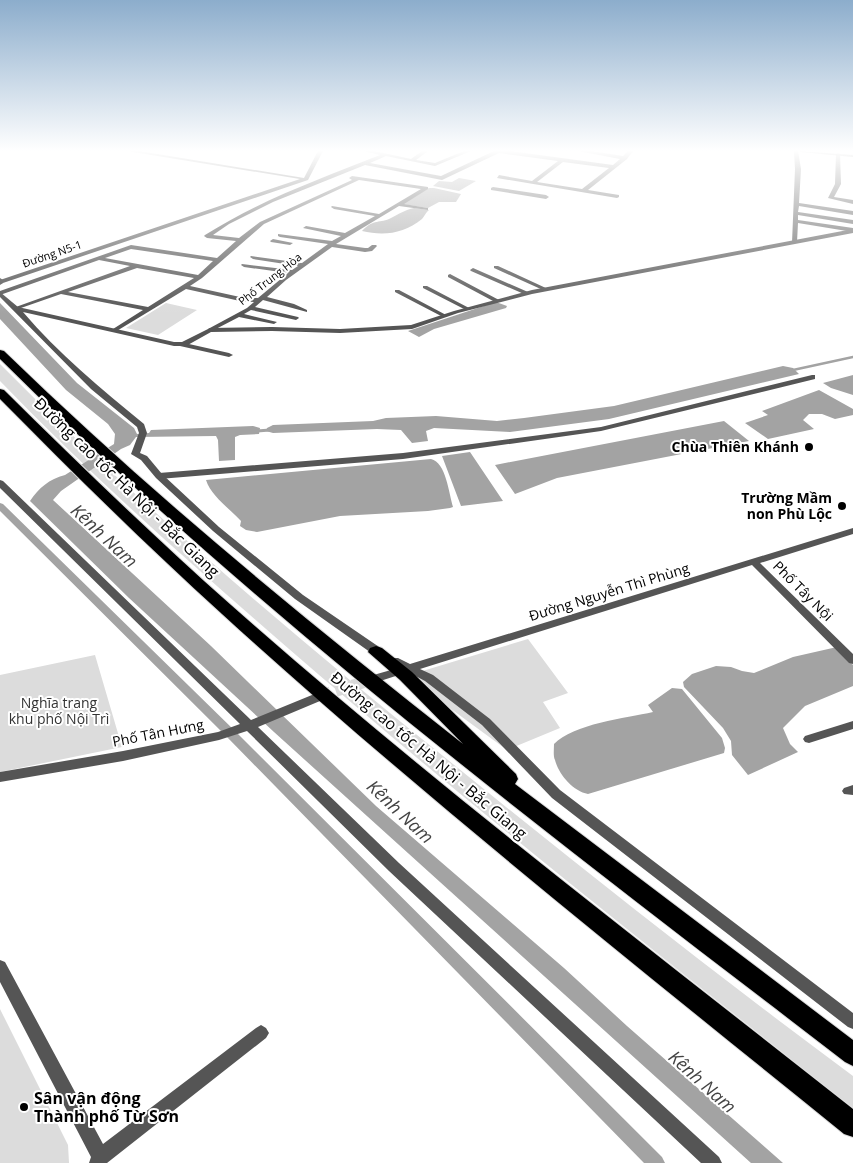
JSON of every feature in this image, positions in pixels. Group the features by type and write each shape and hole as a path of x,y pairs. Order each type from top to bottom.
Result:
{"highway":[{"name":"Đường cao tốc Hà Nội - Bắc Giang","path":"0,353 111,459 197,537 298,623 544,819 853,1054"},
{"name":"Đường cao tốc Hà Nội - Bắc Giang","path":"0,392 162,551 263,642 510,850 853,1125"},
{"path":"376,652 404,670 502,773 699,937"}],"street":[{"name":"Đường N5-1","path":"0,282 225,205"},
{"path":"240,240 207,236 240,214 262,205"},
{"path":"115,330 200,277 240,240 262,224 302,205"},
{"path":"337,205 334,207 378,215"},
{"name":"Phố Trung Hòa","path":"183,344 250,308 303,265 346,235 395,205"},
{"path":"406,205 424,208"},
{"path":"794,242 796,205"},
{"path":"803,205 853,214"},
{"path":"796,213 853,222"},
{"path":"795,222 853,231"},
{"path":"306,228 346,235"},
{"path":"210,330 340,331 412,328 444,316 526,293 853,231"},
{"path":"280,235 330,246"},
{"path":"273,241 365,250 370,250 374,246"},
{"path":"218,260 131,247 0,293 3,300 16,308 33,328 94,386 142,426 143,433 134,453 144,458 159,476 216,529 299,597 376,652"},
{"path":"253,257 303,265"},
{"path":"99,259 200,277"},
{"path":"244,264 294,272"},
{"path":"16,308 136,266"},
{"path":"496,267 545,289"},
{"path":"474,270 526,293"},
{"path":"450,276 497,301"},
{"path":"186,287 240,299 260,299 292,305 306,311"},
{"path":"425,287 468,309"},
{"path":"397,291 444,316"},
{"path":"62,293 150,309"},
{"path":"16,308 229,355"},
{"path":"250,308 296,318"},
{"path":"238,315 274,322"},
{"path":"159,476 403,456 600,429 812,377"},
{"path":"0,483 394,867 713,1163"},
{"name":"Đường Nguyễn Thì Phùng","path":"374,679 853,531"},
{"name":"Phố Tây Nội","path":"754,562 853,660"},
{"path":"404,670 429,678 486,722 556,794 853,1022"},
{"name":"Phố Tân Hưng","path":"0,777 123,756 219,736 316,698"},
{"path":"809,739 853,725"},
{"path":"0,967 99,1160 261,1034"}],"green space":[{"path":"166,303 197,310 158,335 126,328"},
{"path":"0,364 53,417 162,519 332,665 598,881 853,1076 853,1108 498,825 252,617 142,518 34,416 0,381"},
{"path":"528,639 568,693 543,702 560,728 507,750 406,676"},
{"name":"Nghĩa trang khu phố Nội Trì","path":"95,655 122,747 0,772 0,675"},
{"name":"Sân vận động Thành phố Từ Sơn","path":"0,1009 68,1145 69,1163 0,1163"}],"shaded area":[{"path":"410,205 433,205 428,208"},
{"path":"414,208 429,210 422,219 408,228 385,233 362,231 370,224 387,220"},
{"path":"496,302 507,306 506,308 434,329 419,337 408,331"},
{"name":"Kênh Nam","path":"0,303 77,383 134,428 137,434 149,433 151,430 253,426 260,428 259,434 235,437 235,460 219,461 218,440 216,436 136,437 130,445 121,449 61,491 53,500 211,646 376,806 564,968 783,1163 751,1163 274,732 129,598 30,501 49,482 65,475 114,444 115,434 108,424 66,390 0,319"},
{"path":"783,366 793,368 799,374 609,419 510,432 434,428 426,431 428,441 412,443 401,430 377,429 273,433 266,431 267,428 273,425 373,421 386,418 436,416 497,421 524,418 614,406"},
{"path":"853,375 853,395 831,388 823,383"},
{"path":"819,390 853,409 853,415 835,419 822,414 809,414 803,420 814,429 768,439 745,423 768,415 762,411"},
{"path":"724,421 749,441 557,478 515,494 495,465"},
{"path":"470,452 503,501 461,506 442,456"},
{"path":"431,459 436,461 443,472 453,507 428,511 340,516 257,532 246,530 240,526 241,521 216,497 206,480"},
{"path":"837,647 853,665 853,686 805,706 783,728 790,744 798,752 748,775 732,755 731,741 723,728 684,687 683,682 692,674 716,666 731,667 754,673 793,657"},
{"path":"672,688 682,689 722,738 725,748 724,753 588,794 577,790 567,782 557,766 554,757 554,744 574,731 615,719 653,712 648,705"}],"waterway":[{"path":"793,370 853,357"},
{"path":"257,431 270,430"},
{"path":"0,506 231,734 656,1163"}],"tunnel":[{"path":"319,696 374,679"}],"place":[{"name":"Chùa Thiên Khánh","path":"809,447"},
{"name":"Trường Mầm non Phù Lộc","path":"842,506"},
{"name":"Sân vận động Thành phố Từ Sơn","path":"24,1107"}]}
